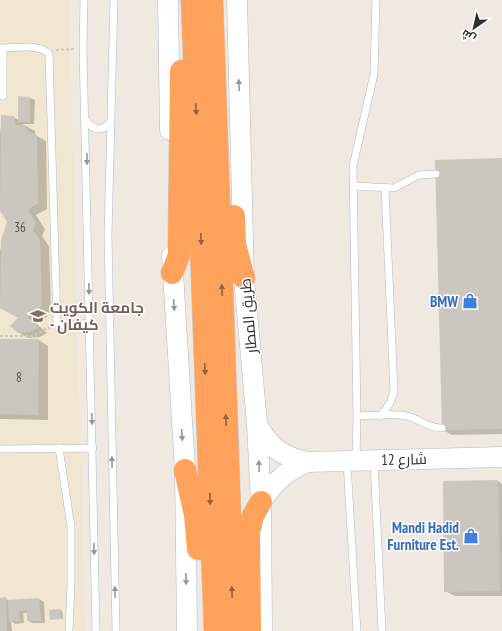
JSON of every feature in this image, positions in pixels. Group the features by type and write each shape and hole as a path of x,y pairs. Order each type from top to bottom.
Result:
{"highway":[{"path":"172,274 179,255 181,0"},
{"path":"192,0 215,631"},
{"name":"طريق المطار","path":"212,0 234,631"},
{"path":"220,0 235,244 244,278"},
{"path":"184,470 195,515 202,631"},
{"path":"250,631 248,532 252,516 261,502"}],"main road":[{"path":"168,0 172,274 184,470 187,631"},
{"name":"طريق المطار","path":"237,0 244,278 257,424 261,502 262,631"},
{"name":"شارع 12","path":"257,424 265,439 276,451 291,459 307,462 502,457"},
{"name":"شارع 12","path":"261,502 279,477 292,468 307,462"}],"lane":[{"path":"84,0 83,49 86,120 96,631"},
{"path":"114,0 108,235 116,631"},
{"path":"357,631 359,460 353,166 374,74 376,0"},
{"path":"3,96 2,48 37,48 45,50 49,54 50,60 57,323 66,326 89,323"},
{"path":"86,120 93,128 98,129 104,129 111,121"},
{"path":"354,186 385,188 401,186 419,175 436,174"},
{"path":"381,416 390,404 394,391 385,188"},
{"path":"357,416 408,416 431,427 442,428"},
{"path":"0,448 93,448"},
{"path":"59,448 71,527 71,585 68,631"},
{"path":"359,460 382,631"}],"path":[{"path":"45,50 83,49"},
{"path":"0,336 34,336 57,323"}],"shaded area":[{"name":"جامعة الكويت - كيفان","path":"0,0 69,0 85,631 0,631"}],"building":[{"path":"18,96 30,97 30,122 18,122"},
{"path":"1,115 14,116 16,125 25,125 27,131 37,135 38,203 28,210 36,223 33,230 40,240 42,305 36,314 29,312 28,318 39,327 30,332 18,333 10,326 18,318 0,308 1,240 7,222 0,211"},
{"name":"BMW","path":"502,158 502,429 442,430 435,160"},
{"path":"0,339 39,339 38,415 0,414"},
{"name":"Mandi Hadid Furniture Est.","path":"498,480 500,591 444,592 443,481"},
{"path":"6,597 7,631 0,631 0,598"},
{"path":"39,598 41,621 27,621 27,611 19,611 20,621 9,622 8,600"},
{"path":"60,609 61,619 50,620 49,610"}],"place":[{"name":"BMW","path":"470,301"},
{"name":"جامعة الكويت - كيفان","path":"38,316"},
{"name":"Mandi Hadid Furniture Est.","path":"471,536"}]}
